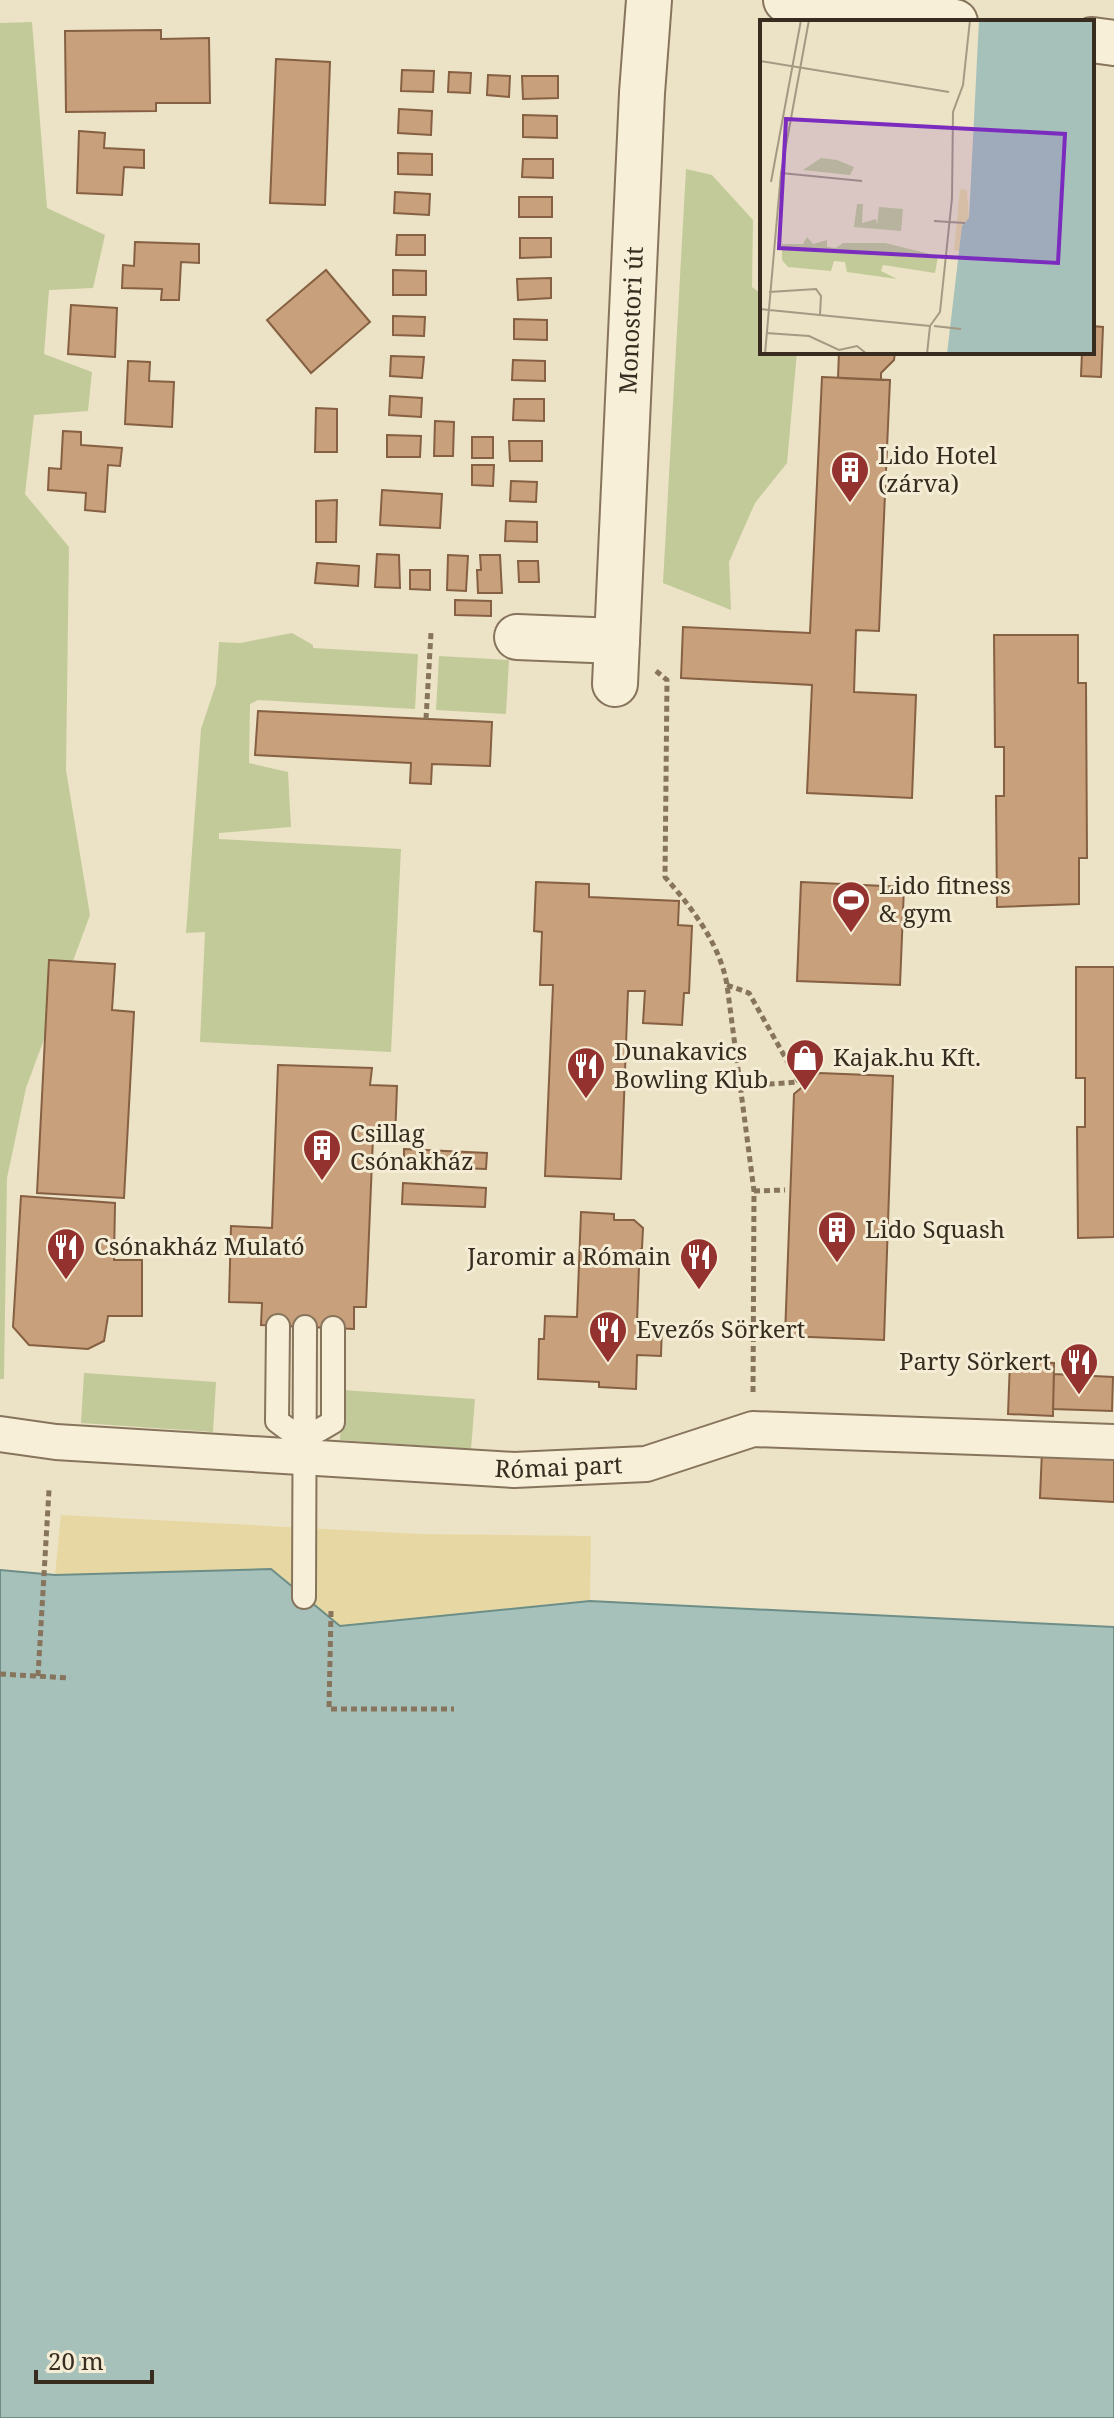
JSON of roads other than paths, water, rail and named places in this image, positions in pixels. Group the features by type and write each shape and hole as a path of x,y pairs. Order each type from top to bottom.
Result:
{"street":[{"name":"Monostori út","path":"615,684 649,0"},
{"path":"786,0 940,20"},
{"path":"1094,40 1114,43"},
{"path":"517,637 617,641"},
{"name":"Római part","path":"0,1434 56,1442 302,1447 514,1470 646,1464 753,1429 1114,1442"}],"lane":[{"path":"278,1326 277,1421 302,1447"},
{"path":"302,1447 333,1422 333,1328"},
{"path":"300,1593 302,1337"}],"water":[{"path":"271,1569 340,1626 590,1601 1114,1627 1114,2418 0,2418 0,1570 55,1575"}],"place":[{"name":"Lido Hotel (zárva)","path":"850,504"},
{"name":"Lido fitness & gym","path":"851,934"},
{"name":"Kajak.hu Kft.","path":"805,1092"},
{"name":"Dunakavics Bowling Klub","path":"586,1100"},
{"name":"Csillag Csónakház","path":"322,1182"},
{"name":"Lido Squash","path":"837,1264"},
{"name":"Csónakház Mulató","path":"66,1281"},
{"name":"Jaromir a Rómain","path":"699,1291"},
{"name":"Evezős Sörkert","path":"608,1364"},
{"name":"Party Sörkert","path":"1079,1396"}]}
